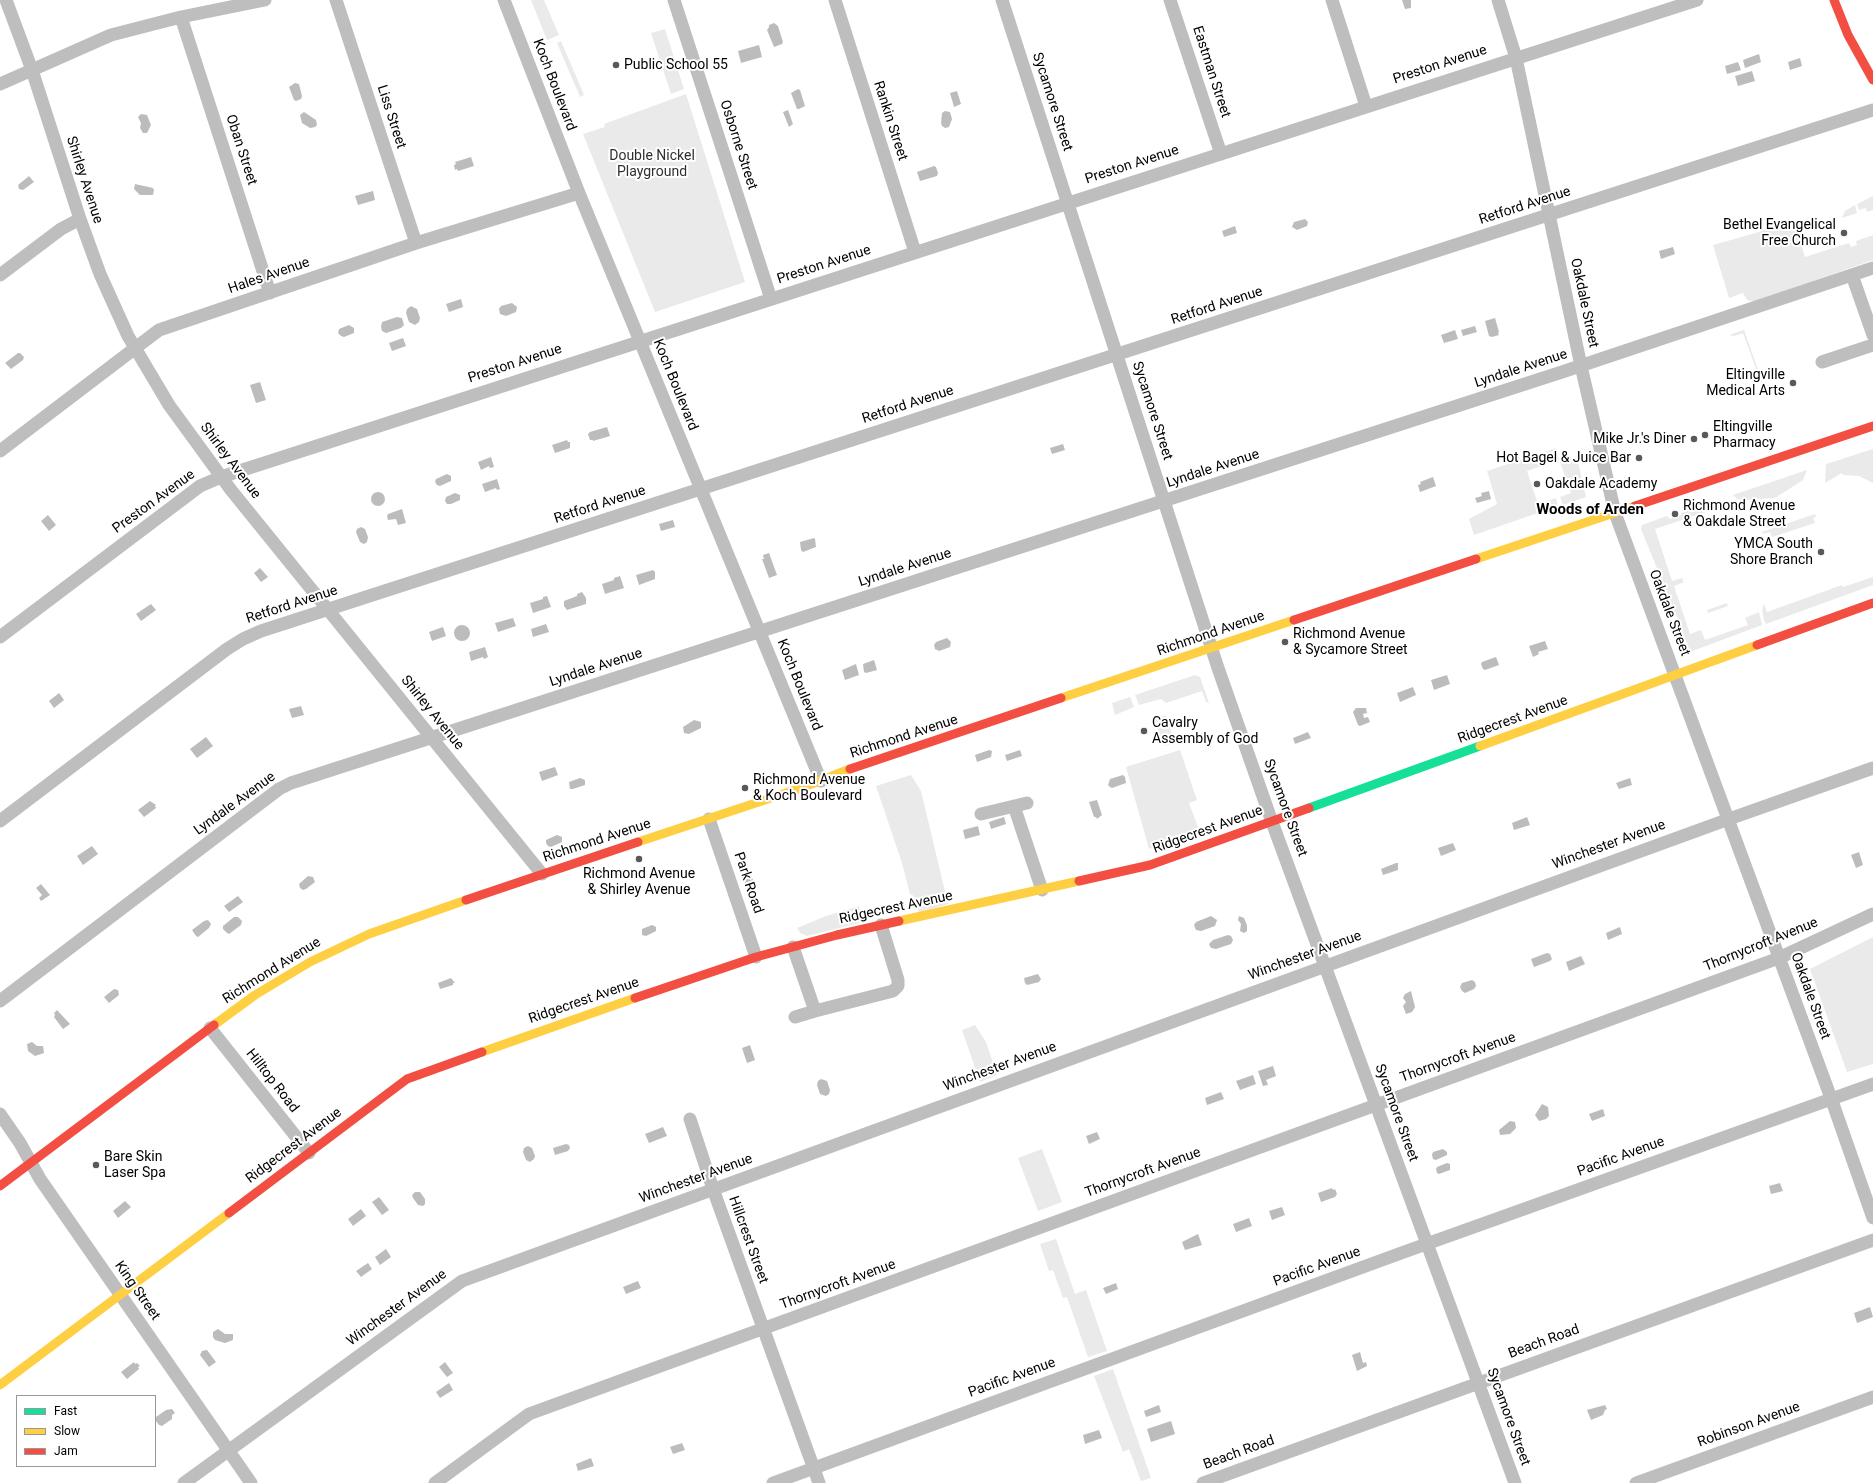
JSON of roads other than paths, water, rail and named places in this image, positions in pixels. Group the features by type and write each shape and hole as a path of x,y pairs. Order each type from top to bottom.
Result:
{"main road":[{"path":"1834,0 1848,35 1873,80"},
{"name":"Richmond Avenue","path":"0,1186 210,1028 273,983 331,951 388,926 1873,426"},
{"name":"Ridgecrest Avenue","path":"0,1385 407,1079 756,957 881,925 1150,865 1873,604"}],"street":[{"name":"Shirley Avenue","path":"6,0 32,70 80,219 110,298 135,348 173,410 221,478 542,874"},
{"path":"0,84 111,36 181,17 265,0"},
{"name":"Liss Street","path":"336,0 416,243"},
{"name":"Koch Boulevard","path":"504,0 579,193 700,490 760,631 820,781"},
{"name":"Osborne Street","path":"674,0 771,299"},
{"name":"Rankin Street","path":"835,0 915,252"},
{"name":"Sycamore Street","path":"1002,0 1211,648 1272,822 1515,1483"},
{"name":"Eastman Street","path":"1170,0 1221,154"},
{"path":"1332,0 1366,106"},
{"name":"Oakdale Street","path":"1498,0 1516,58 1581,366 1615,513 1729,819 1831,1098 1873,1218"},
{"name":"Preston Avenue","path":"0,637 200,486 221,478 1516,58 1668,4 1697,0"},
{"name":"Oban Street","path":"181,17 270,293"},
{"name":"Retford Avenue","path":"0,821 235,643 261,631 1549,216 1873,110"},
{"name":"Hales Avenue","path":"0,451 159,330 416,243 579,193"},
{"path":"0,275 54,234 80,219"},
{"name":"Lyndale Avenue","path":"0,1001 280,789 298,781 432,739 760,631 1581,366 1873,268"},
{"path":"1852,275 1873,335"},
{"path":"1822,362 1873,345"},
{"name":"Winchester Avenue","path":"184,1483 462,1281 1729,819 1873,768"},
{"path":"981,814 1027,803"},
{"path":"1014,806 1042,890"},
{"name":"Park Road","path":"709,819 756,957"},
{"name":"Thornycroft Avenue","path":"435,1483 529,1414 1779,958 1873,914"},
{"path":"796,1017 893,990 898,986 898,980 881,925"},
{"path":"793,947 815,1011"},
{"name":"Hilltop Road","path":"210,1028 309,1153"},
{"name":"Pacific Avenue","path":"773,1483 1428,1243 1873,1084"},
{"name":"King Street","path":"0,1114 20,1143 40,1179 251,1483"},
{"name":"Hillcrest Street","path":"690,1119 713,1190 819,1483"},
{"name":"Beach Road","path":"1203,1483 1873,1240"},
{"name":"Robinson Avenue","path":"1636,1483 1873,1397"}],"place":[{"name":"Public School 55","path":"616,65"},
{"name":"Bethel Evangelical Free Church","path":"1844,233"},
{"name":"Eltingville Medical Arts","path":"1793,383"},
{"name":"Eltingville Pharmacy","path":"1705,435"},
{"name":"Mike Jr.'s Diner","path":"1694,439"},
{"name":"Hot Bagel & Juice Bar","path":"1639,458"},
{"name":"Oakdale Academy","path":"1537,484"},
{"name":"Richmond Avenue & Oakdale Street","path":"1675,514"},
{"name":"YMCA South Shore Branch","path":"1821,552"},
{"name":"Richmond Avenue & Sycamore Street","path":"1285,642"},
{"name":"Cavalry Assembly of God","path":"1144,731"},
{"name":"Richmond Avenue & Koch Boulevard","path":"745,788"},
{"name":"Richmond Avenue & Shirley Avenue","path":"639,859"},
{"name":"Bare Skin Laser Spa","path":"96,1165"}],"district":[{"name":"Woods of Arden","path":"1590,510"}],"park label":[{"name":"Double Nickel Playground","path":"652,164"}]}
